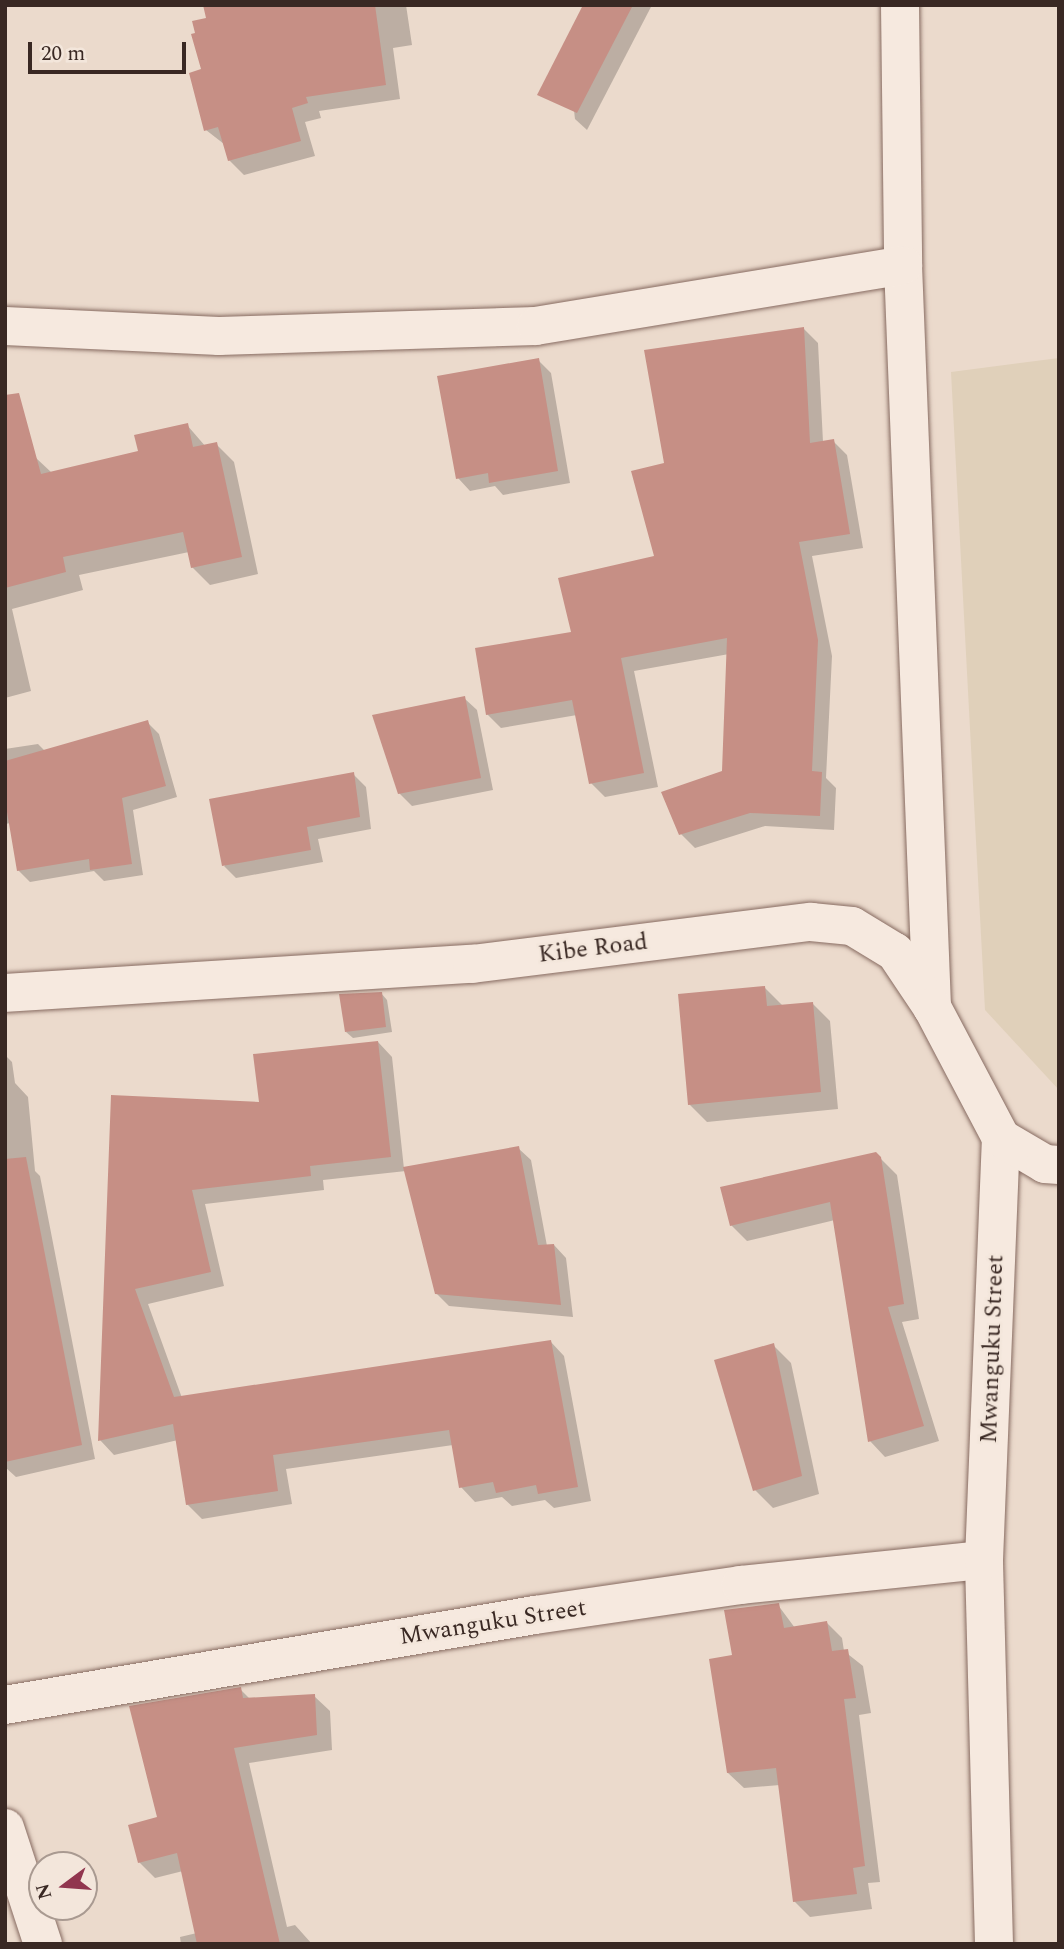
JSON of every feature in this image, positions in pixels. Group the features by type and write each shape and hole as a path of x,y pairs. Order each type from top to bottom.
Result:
{"street":[{"path":"900,5 903,265 932,1007"},
{"path":"5,326 219,336 536,326 903,265"},
{"name":"Kibe Road","path":"5,993 472,964 811,922 852,926 895,952 932,1007 1001,1138"},
{"path":"1001,1138 1045,1164 1059,1165"},
{"name":"Mwanguku Street","path":"994,1944 984,1560 1001,1138"},
{"name":"Mwanguku Street","path":"5,1705 576,1609 741,1585 984,1560"},
{"path":"5,1828 43,1944"}],"shaded area":[{"path":"1059,358 1059,1090 985,1010 951,372"}],"building":[{"path":"203,5 375,5 386,85 306,97 308,103 292,108 301,141 228,161 218,127 204,131 189,73 201,69 191,34 195,33 192,21 206,18"},
{"path":"583,5 633,5 577,113 537,95"},
{"path":"804,327 810,443 834,439 850,534 799,542 818,640 812,771 822,772 820,816 750,813 679,835 661,792 722,771 727,638 621,658 644,773 589,784 572,700 486,715 475,648 571,632 558,578 654,556 631,471 664,463 644,350"},
{"path":"539,358 558,471 489,483 488,473 456,479 437,376"},
{"path":"19,393 41,474 138,451 134,435 188,423 193,447 217,442 242,557 191,568 183,532 63,557 66,572 5,588 5,395"},
{"path":"465,696 481,778 398,794 372,715"},
{"path":"148,720 166,786 122,798 132,864 90,870 89,859 17,871 5,800 5,761"},
{"path":"354,772 360,817 307,827 311,850 222,866 209,799"},
{"path":"765,986 767,1006 813,1002 821,1092 688,1105 678,994"},
{"path":"382,992 386,1027 345,1032 339,994"},
{"path":"378,1041 391,1157 310,1166 311,1176 192,1190 211,1272 135,1289 174,1397 551,1340 578,1487 538,1494 536,1485 496,1493 493,1482 459,1488 449,1430 273,1455 278,1491 186,1505 173,1424 98,1441 111,1095 259,1102 253,1054"},
{"path":"519,1146 538,1245 554,1244 561,1305 435,1294 403,1167"},
{"path":"876,1152 881,1157 904,1304 888,1307 924,1426 868,1442 830,1202 730,1226 720,1187"},
{"path":"26,1157 82,1445 5,1462 5,1159"},
{"path":"774,1343 802,1476 753,1491 714,1360"},
{"path":"779,1603 784,1628 827,1621 832,1651 848,1649 856,1698 844,1699 865,1866 853,1868 857,1894 793,1902 776,1768 727,1773 709,1659 732,1655 724,1610"},
{"path":"241,1687 243,1698 315,1694 317,1735 234,1748 280,1944 197,1944 177,1853 138,1863 128,1825 157,1817 129,1706"}]}
